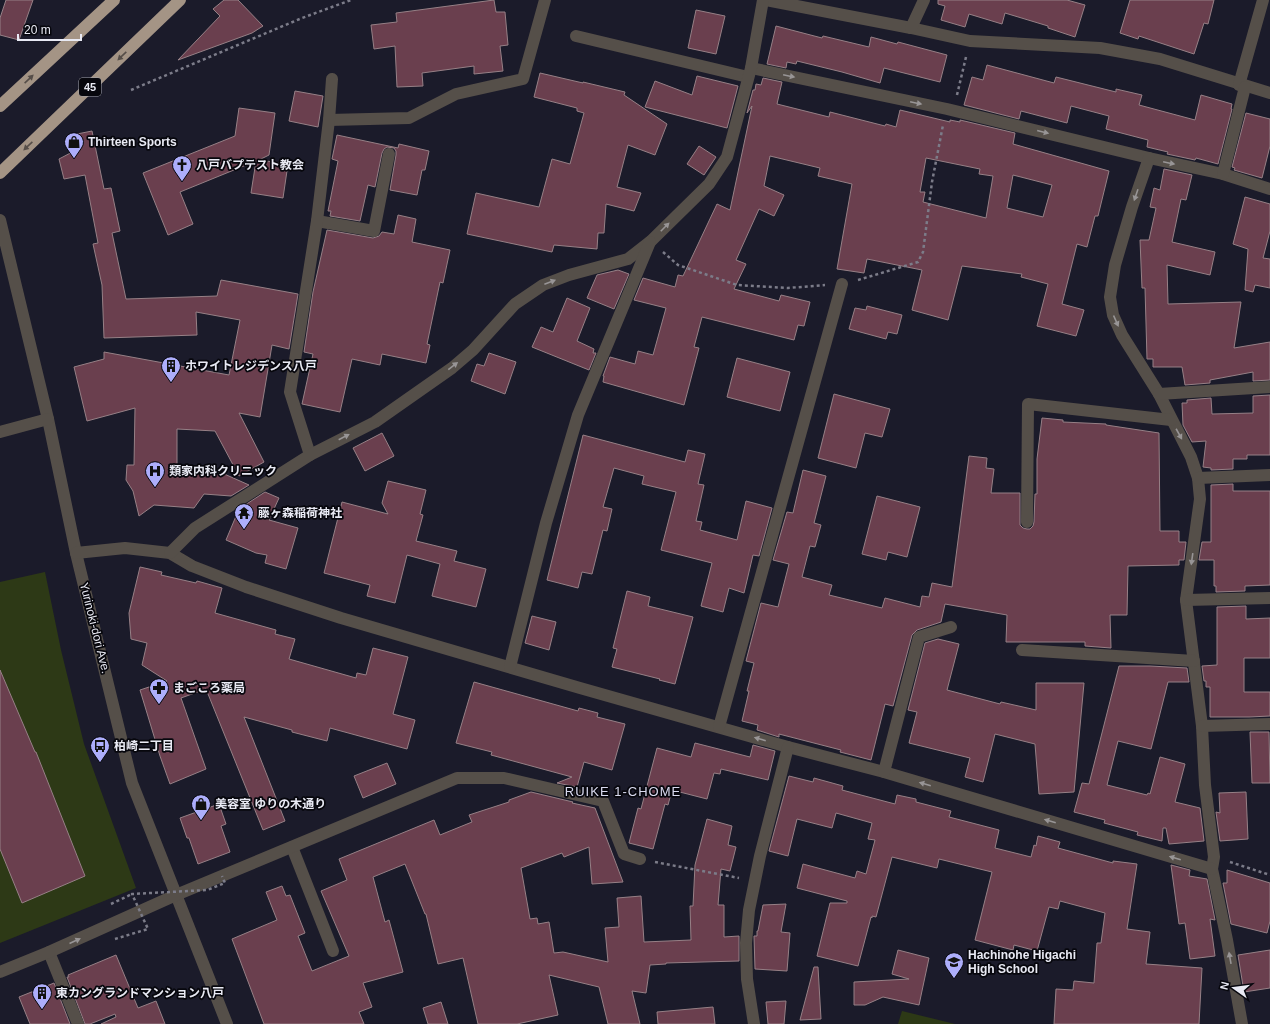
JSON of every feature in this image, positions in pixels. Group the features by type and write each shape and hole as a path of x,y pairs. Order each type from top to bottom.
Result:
{"highway":[{"path":"0,106 114,0"},
{"name":"45","path":"0,173 180,0"}],"street":[{"path":"329,120 410,118 456,94 524,79 545,0"},
{"path":"170,553 195,528 310,455 375,422 452,368 473,350 515,304 543,285 569,275 628,259 651,241 709,184 726,157 750,72 765,0 970,41 1100,48 1160,60 1270,94"},
{"path":"911,28 924,0"},
{"path":"1223,174 1263,0"},
{"path":"576,36 750,72 950,110 1149,158 1223,174 1270,189"},
{"path":"310,455 290,392 316,221 329,120 332,79"},
{"path":"316,221 374,232 389,154"},
{"path":"1149,158 1132,207 1116,265 1110,296 1113,315 1122,336 1159,394 1191,457 1198,478 1200,499 1186,600 1202,726 1205,785 1213,863 1242,1024"},
{"name":"Yurinoki-dori Ave.","path":"0,220 48,419 76,554 132,783 227,1024"},
{"path":"510,667 546,523 578,415 651,241"},
{"path":"719,727 842,284"},
{"path":"1159,394 1270,387"},
{"path":"1027,522 1028,404 1171,420"},
{"path":"0,432 48,419"},
{"path":"1198,478 1270,475"},
{"path":"76,554 125,548 170,553 192,566 246,587 341,618 788,747 1213,863"},
{"path":"1186,600 1270,598"},
{"path":"884,772 919,637 951,627"},
{"path":"1022,650 1194,661"},
{"path":"1202,726 1270,724"},
{"path":"754,1024 747,979 746,943 749,910 788,747"},
{"path":"0,972 49,952 176,895 457,778 504,778 603,801 624,854 640,859"},
{"path":"292,847 333,951"},
{"path":"49,952 78,1024"}],"path":[{"path":"131,90 302,18 351,0"},
{"path":"651,241 678,265 737,285 788,288 842,284 918,262 923,252 932,182 950,110 970,41"},
{"path":"640,859 755,881"},
{"path":"1213,863 1270,875"},
{"path":"107,906 132,894 206,890 225,883 222,876"},
{"path":"115,939 148,929 132,894"}],"green space":[{"path":"45,572 61,650 84,744 136,888 0,943 0,582"},
{"path":"902,1011 955,1024 898,1024"}],"building":[{"path":"6,0 33,0 19,40 0,35 0,18"},
{"path":"224,0 238,0 263,26 252,33 178,60 220,16 213,9"},
{"path":"494,0 496,12 505,12 508,45 500,46 503,71 474,74 474,66 422,73 423,86 397,87 395,46 374,49 371,25 397,22 396,13"},
{"path":"938,0 1067,0 1085,5 1075,37 1048,28 1048,26 1005,13 1002,24 969,14 965,27 941,20 945,6 938,4"},
{"path":"1130,0 1214,0 1208,24 1204,23 1194,54 1139,36 1138,39 1120,33"},
{"path":"696,10 725,16 716,54 688,48"},
{"path":"776,26 822,38 823,36 869,47 871,37 897,44 898,42 947,55 940,82 884,68 880,83 797,61 796,64 787,62 786,68 767,64"},
{"path":"987,65 1054,83 1056,77 1116,92 1116,89 1142,95 1139,105 1195,120 1201,95 1232,104 1218,164 1196,158 1195,160 1167,154 1168,152 1147,147 1148,140 1106,129 1109,116 1071,106 1067,123 1021,111 1019,119 964,105 972,77 983,80"},
{"path":"540,73 625,92 624,95 667,124 655,155 628,145 617,187 641,193 634,211 606,204 604,233 598,233 597,249 554,245 552,252 467,234 476,193 539,207 552,159 570,164 584,113 577,111 577,108 534,97"},
{"path":"697,76 738,86 727,128 645,107 655,81 692,95"},
{"path":"763,78 782,82 777,104 829,117 830,112 885,126 886,124 896,127 900,110 950,122 950,120 960,122 960,120 1015,133 1013,144 1109,171 1098,216 1095,216 1087,247 1077,244 1062,304 1084,310 1076,336 1037,326 1048,284 1021,277 1022,274 962,266 948,320 912,310 922,270 867,259 864,273 837,269 852,184 818,176 820,168 770,156 764,186 784,195 774,216 759,209 736,260 746,264 734,289 779,301 781,295 810,302 804,326 798,325 794,340 702,317 694,347 699,348 684,405 603,382 603,376 610,357 635,364 638,351 653,355 666,308 634,300 643,278 675,287 678,275 683,276 717,204 730,210 752,106 747,113 756,84 761,85","holes":["926,158 980,169 979,174 993,176 986,218 923,202 925,192 920,192","1013,175 1052,185 1043,217 1007,208"]},
{"path":"295,91 323,96 318,127 289,121"},
{"path":"239,108 275,113 269,155 259,160 288,164 283,198 251,193 256,161 180,192 193,224 168,235 143,173 235,136"},
{"path":"1246,113 1270,119 1270,146 1262,178 1234,170 1235,168 1232,167"},
{"path":"92,131 104,189 111,188 120,231 112,233 126,299 217,296 221,280 298,294 289,349 272,345 260,417 239,413 264,462 239,476 215,431 177,429 177,469 222,473 249,485 231,496 204,494 194,508 154,505 139,516 133,491 126,480 127,465 134,465 135,408 87,421 74,367 104,359 104,352 229,375 240,320 196,312 197,335 104,338 102,285 93,244 98,243 85,175 64,179 59,159 80,148 77,134"},
{"path":"337,135 398,148 399,144 429,151 425,170 422,170 417,195 390,190 396,151 394,148 387,147 382,153 375,187 368,185 360,221 330,216 331,211 328,211 338,161 332,159"},
{"path":"699,146 716,157 704,175 687,164"},
{"path":"1164,169 1192,175 1186,200 1181,199 1172,242 1215,252 1210,275 1167,265 1168,304 1241,302 1234,348 1270,342 1270,380 1253,381 1253,372 1210,380 1210,383 1185,385 1182,367 1153,367 1153,359 1147,359 1145,288 1142,288 1140,240 1149,240 1156,208 1150,207 1154,188 1160,190"},
{"path":"1245,197 1270,204 1270,231 1263,258 1270,259 1270,288 1255,285 1253,292 1245,290 1248,249 1233,244"},
{"path":"398,215 416,219 412,242 450,250 443,283 440,282 427,344 430,345 426,363 382,354 380,365 352,359 340,412 302,404 313,354 304,352 313,292 327,230 373,238 379,236 382,232 394,234"},
{"path":"618,270 629,274 614,309 587,298 597,275"},
{"path":"567,298 590,308 577,341 594,349 593,353 596,353 589,370 532,347 541,327 553,332"},
{"path":"867,306 902,315 897,334 888,332 886,339 849,329 855,308 866,310"},
{"path":"489,353 516,362 505,394 471,381 477,364 484,366"},
{"path":"737,358 790,372 780,411 727,397"},
{"path":"834,394 890,409 882,437 865,433 856,468 818,458"},
{"path":"1270,395 1270,455 1247,455 1247,459 1233,459 1233,469 1211,470 1211,468 1203,467 1206,441 1192,442 1183,425 1182,403 1187,403 1187,400 1211,398 1212,414 1253,413 1253,396"},
{"path":"1042,418 1063,420 1063,422 1106,424 1159,433 1160,531 1179,531 1179,542 1186,542 1184,560 1179,560 1179,565 1128,566 1127,615 1110,615 1111,648 1085,646 1085,642 1006,642 1007,615 945,604 941,622 917,630 912,635 893,706 885,704 871,760 840,752 841,750 779,734 779,737 757,730 758,725 742,721 754,663 746,661 761,603 778,607 789,564 773,560 787,512 793,513 803,470 826,476 814,523 821,525 815,547 810,546 802,577 832,585 829,595 882,608 885,598 920,607 922,596 929,597 932,583 952,587 969,456 987,458 986,468 994,469 991,493 1020,493 1020,525 1027,529 1030,529 1033,526 1035,494 1037,494 1037,459"},
{"path":"382,433 394,456 365,471 353,448"},
{"path":"583,435 685,462 688,450 705,454 698,484 704,485 696,521 702,522 700,530 737,540 746,501 772,508 759,556 753,555 744,593 729,588 723,612 701,606 712,563 661,550 676,492 642,484 644,476 614,468 603,507 612,509 607,531 603,530 592,574 582,572 578,588 547,580"},
{"path":"388,481 426,490 420,514 423,515 416,541 457,551 454,561 486,569 476,607 432,596 440,564 407,555 395,603 367,596 370,585 324,573 342,502 388,514 382,503"},
{"path":"1233,484 1233,491 1270,491 1270,585 1245,586 1245,591 1216,592 1216,586 1214,586 1214,560 1199,560 1202,542 1211,542 1211,485"},
{"path":"265,492 279,498 269,520 298,528 286,569 265,563 267,555 256,553 226,540 239,509"},
{"path":"877,496 920,507 907,557 888,552 886,560 862,554"},
{"path":"140,567 162,572 161,575 196,583 197,581 222,588 215,613 276,630 275,634 295,639 289,659 356,678 357,673 366,675 373,648 408,657 393,714 415,720 407,749 330,728 327,741 244,717 285,821 263,830 206,689 181,698 206,769 170,784 140,690 167,681 142,665 147,643 131,639 129,613"},
{"path":"627,591 650,597 648,606 693,617 675,684 612,667 617,649 613,648"},
{"path":"1246,606 1246,619 1270,618 1270,658 1244,658 1244,692 1270,692 1270,716 1210,717 1210,687 1206,687 1202,666 1217,665 1217,607"},
{"path":"532,616 556,622 549,650 525,643"},
{"path":"938,639 959,644 947,690 1000,704 1001,702 1036,710 1036,683 1084,683 1074,792 1039,794 1035,744 995,734 983,782 965,777 970,758 909,743 917,712 908,710 925,643"},
{"path":"1119,666 1187,668 1189,682 1168,682 1151,749 1118,741 1107,785 1147,795 1148,793 1150,794 1160,757 1185,764 1175,802 1200,808 1204,841 1169,844 1166,828 1163,828 1162,841 1137,835 1138,832 1104,823 1105,820 1074,812 1082,783 1089,784"},
{"path":"0,670 36,752 85,876 22,903 0,849"},
{"path":"474,682 578,711 579,708 598,713 597,717 625,724 612,770 584,762 577,787 557,783 572,777 491,755 492,752 456,743"},
{"path":"1250,732 1269,732 1270,783 1252,783"},
{"path":"695,743 750,757 753,745 775,751 768,780 721,769 720,774 714,773 707,799 672,790 668,805 665,804 653,849 629,843 638,808 641,809 657,748 691,757"},
{"path":"387,763 396,784 363,798 354,776"},
{"path":"789,776 813,782 814,778 843,786 842,790 895,804 897,795 916,799 916,802 951,811 949,817 999,830 995,848 1031,857 1034,845 1036,846 1038,836 1060,842 1058,848 1113,863 1113,861 1137,864 1127,929 1150,932 1146,964 1202,968 1199,1024 1054,1024 1056,989 1073,990 1074,981 1094,983 1097,943 1101,943 1105,913 1060,901 1058,909 1049,907 1037,951 1014,945 1013,950 975,940 992,872 939,859 937,868 892,857 876,917 871,917 858,966 817,956 830,903 847,903 847,901 797,888 803,864 855,878 857,871 866,874 875,840 868,839 872,823 836,813 832,828 797,819 788,856 769,851"},
{"path":"531,792 595,808 623,882 592,884 589,847 564,857 562,853 521,868 530,919 537,918 538,924 549,922 554,953 563,952 608,962 605,928 619,927 617,898 641,896 644,942 691,940 690,906 693,906 695,865 707,819 732,826 728,845 736,847 730,871 721,869 718,905 724,905 724,937 739,936 739,961 666,963 650,965 646,993 632,991 640,1024 608,1024 599,987 549,975 558,1015 517,1024 478,1024 463,958 438,964 426,914 405,864 373,877 385,922 389,920 403,972 363,983 372,1007 359,1012 364,1024 264,1024 232,939 277,920 266,892 282,886 286,896 290,895 305,933 298,936 312,971 349,956 321,891 347,880 339,859 434,820 440,835 472,822 469,815 509,802 509,800"},
{"path":"1246,792 1248,839 1220,841 1216,812 1220,813 1219,793"},
{"path":"219,804 226,824 221,826 230,852 198,864 180,818"},
{"path":"1171,865 1190,870 1189,876 1207,879 1215,920 1210,919 1215,956 1190,959 1185,923 1179,924"},
{"path":"1227,870 1270,883 1270,921 1267,933 1231,924 1223,883 1227,883"},
{"path":"786,904 781,932 790,933 787,971 755,969 754,936 757,936 763,905"},
{"path":"898,950 929,958 919,1005 883,997 865,1005 854,1005 854,982 909,979 892,974"},
{"path":"1270,950 1270,988 1244,992 1238,955"},
{"path":"116,955 138,1008 156,1001 165,1024 101,1024 116,1017 115,1014 90,1024 85,1024 67,977 69,977 68,975"},
{"path":"814,967 818,967 821,1019 800,1020"},
{"name":"東カングランドマンション八戸","path":"54,983 70,1024 30,1024 19,997"},
{"path":"786,1001 784,1024 768,1024 766,1002"},
{"path":"441,1002 448,1024 428,1024 423,1008"},
{"path":"713,1007 715,1024 658,1024 657,1012"}],"place":[{"name":"Thirteen Sports","path":"74,159"},
{"name":"八戸バプテスト教会","path":"182,182"},
{"name":"ホワイトレジデンス八戸","path":"171,383"},
{"name":"類家内科クリニック","path":"155,488"},
{"name":"藤ヶ森稲荷神社","path":"244,530"},
{"name":"まごころ薬局","path":"159,705"},
{"name":"柏崎二丁目","path":"100,763"},
{"name":"美容室 ゆりの木通り","path":"201,821"},
{"name":"Hachinohe Higachi High School","path":"954,979"},
{"name":"東カングランドマンション八戸","path":"42,1010"}],"district":[{"name":"RUIKE 1-CHOME","path":"623,791"}]}
